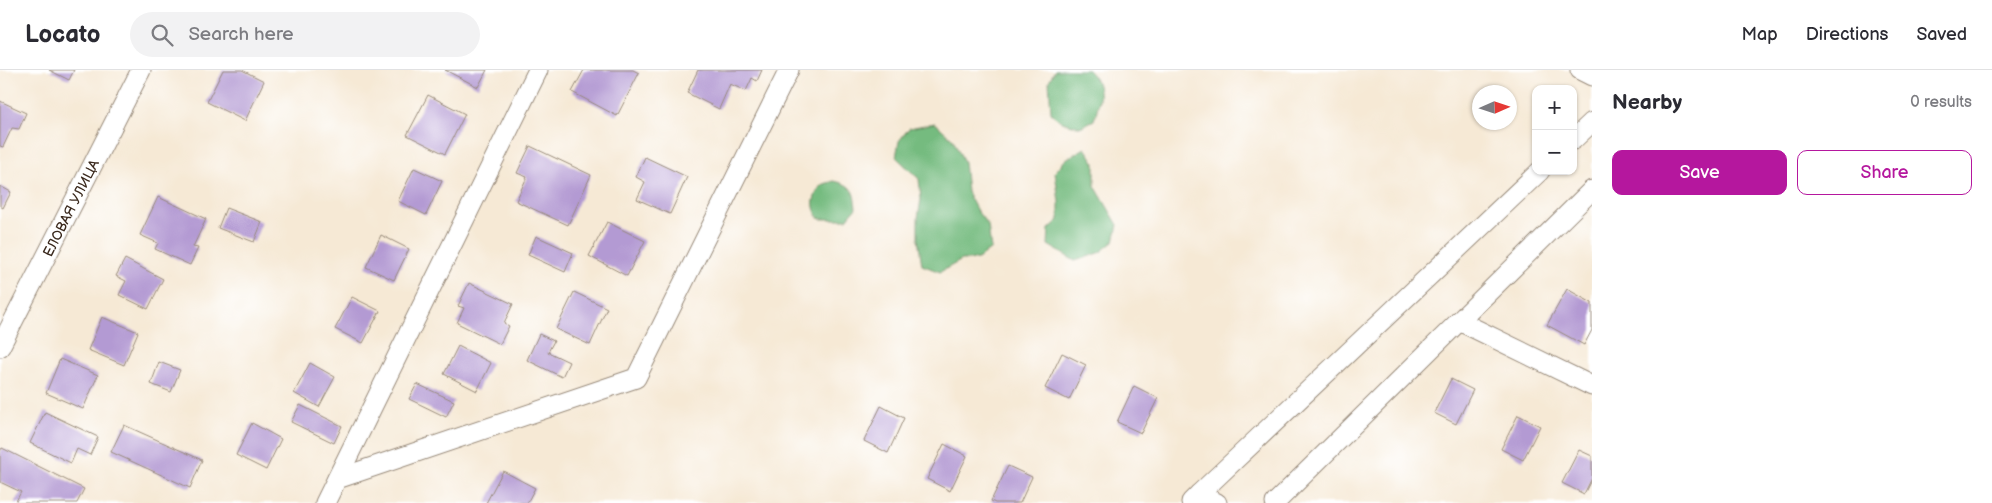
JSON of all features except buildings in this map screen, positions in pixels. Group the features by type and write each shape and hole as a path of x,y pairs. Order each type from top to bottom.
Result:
{"street":[{"name":"ЕЛОВАЯ УЛИЦА","path":"0,347 141,70"},
{"path":"325,503 538,70"},
{"path":"337,479 636,378 788,70"},
{"path":"1580,70 1592,76"},
{"path":"1577,136 1592,122"},
{"path":"1195,498 1536,175"},
{"path":"1275,503 1592,190"},
{"path":"1459,321 1592,386"},
{"path":"1195,498 1217,503"}],"green space":[{"path":"1055,70 1088,70 1097,81 1099,100 1094,120 1080,127 1062,122 1051,113 1049,81"},
{"path":"935,123 953,139 964,162 967,192 977,211 988,225 991,249 978,259 962,260 940,272 922,265 918,239 918,218 921,199 919,179 896,157 899,141 909,128"},
{"path":"1085,148 1095,163 1095,186 1118,225 1114,241 1099,253 1075,261 1048,245 1049,229 1059,220 1055,172 1066,159"},
{"path":"834,181 849,187 853,193 856,208 847,219 820,219 814,206 816,194 821,185"}]}
